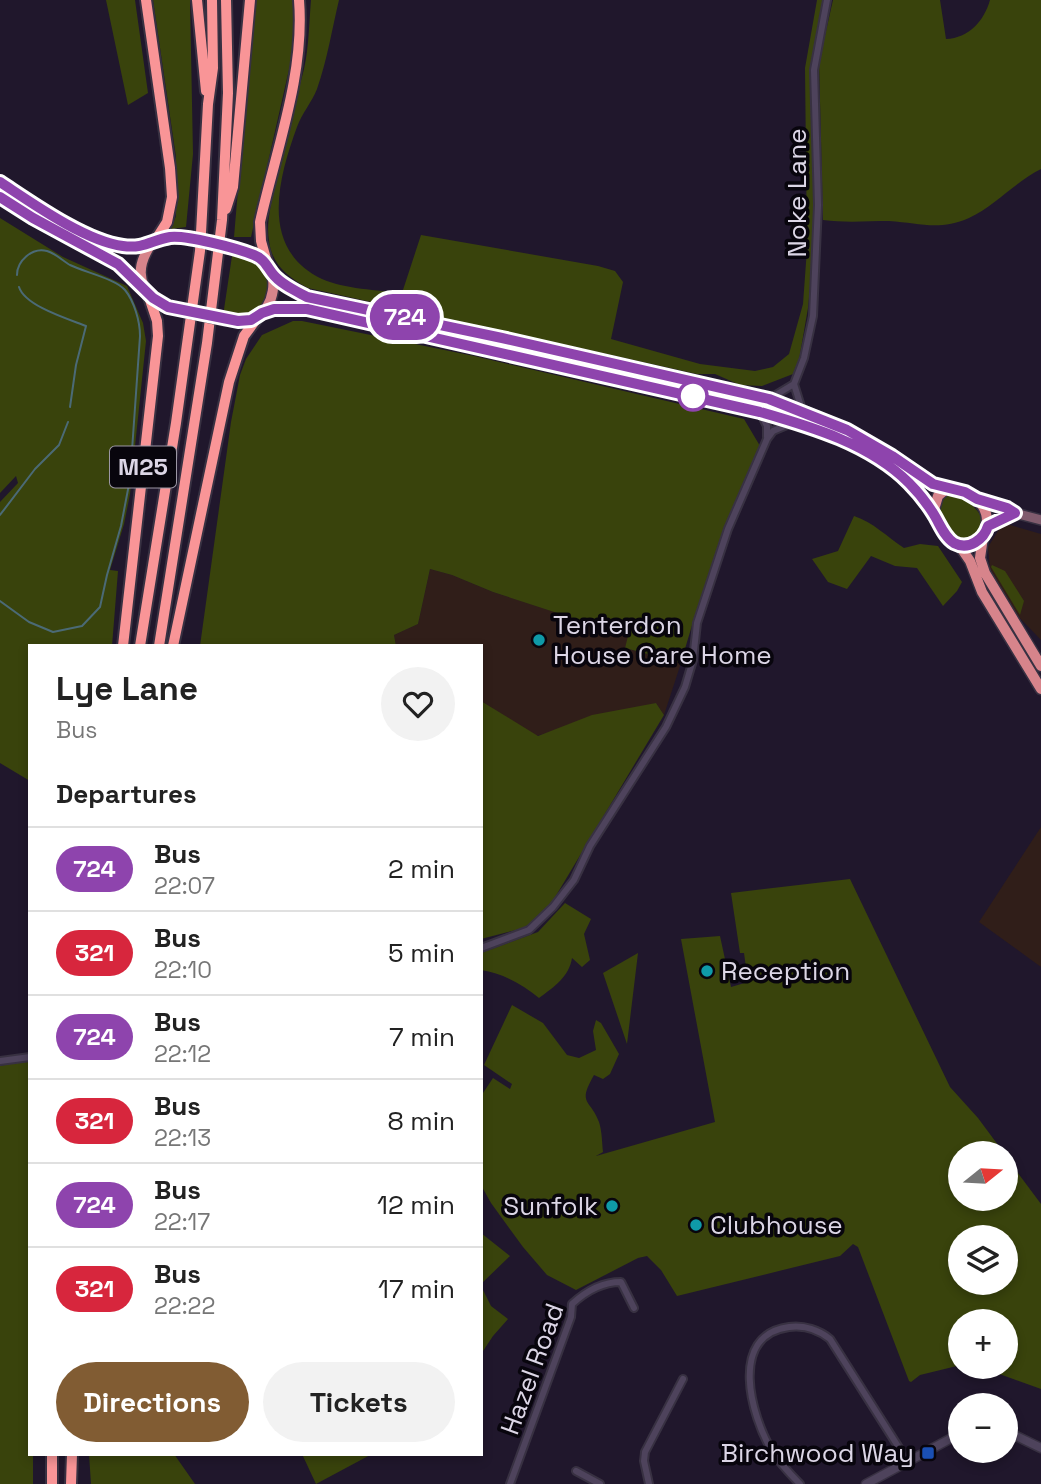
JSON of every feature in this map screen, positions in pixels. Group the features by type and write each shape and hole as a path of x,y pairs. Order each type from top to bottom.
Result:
{"highway":[{"path":"145,289 141,274 144,258 167,222 172,203 146,0"},
{"path":"197,0 208,104"},
{"name":"M25","path":"140,644 194,302 213,68 212,0"},
{"name":"M25","path":"159,644 207,343 222,220 228,93 226,0"},
{"path":"222,220 233,187 250,0"},
{"path":"260,315 272,292 270,270 261,241 260,222 294,73 299,42 299,0"},
{"path":"0,182 65,222 122,246 142,247 177,237 233,249 257,256 299,293 322,301 502,338 769,399 847,430 933,484 965,492 977,499 985,513 988,526 983,537 981,558 985,573 1041,666"},
{"path":"0,197 108,258 159,303 182,311 223,320 245,321 285,307 307,309 760,412 849,444 884,463 909,483 949,539 959,545 970,561 982,592 1041,689"},
{"name":"M25","path":"123,644 158,336 158,321 145,289"},
{"name":"M25","path":"173,644 229,382 244,336 260,315"},
{"path":"933,513 938,496 947,488"},
{"path":"959,545 972,544 983,537"},
{"path":"52,1456 52,1484"},
{"path":"71,1484 72,1456"}],"main road":[{"path":"977,499 1041,520"},
{"path":"988,526 1015,513"}],"street":[{"name":"Noke Lane","path":"794,384 804,358 813,316 818,205 814,69 827,0"},
{"path":"769,399 794,384 802,410"},
{"path":"760,412 767,426 767,439"},
{"path":"483,947 529,930 553,907 574,880 590,846 666,727 685,687 693,660 697,623 728,529 767,439 773,431 794,422"},
{"path":"0,1060 28,1057"},
{"name":"Hazel Road","path":"510,1484 571,1317 572,1304 607,1283 621,1282 634,1308"},
{"path":"800,1484 767,1442 750,1385 750,1366 757,1348 765,1337 783,1328 811,1329 830,1339 908,1462"},
{"path":"649,1484 644,1461 645,1452 683,1379"},
{"path":"1018,1437 1041,1448"},
{"path":"866,1484 948,1440"},
{"path":"576,1471 600,1484"}],"shaded area":[{"path":"1003,523 1041,534 1041,640 1015,613 990,569 988,547"},
{"path":"430,569 629,636 625,648 681,663 664,715 656,703 536,736 483,702 483,644 396,644 394,635 418,624"},
{"path":"1041,827 1041,967 979,922"}],"green space":[{"path":"106,0 135,0 148,93 128,105"},
{"path":"153,0 190,0 193,154 186,227 171,229 176,216 176,157"},
{"path":"254,0 293,0 293,52 251,237 234,237"},
{"path":"311,0 339,0 321,78 297,127 280,190 281,231 289,250 302,266 322,279 340,285 402,293 421,235 598,266 615,271 623,282 611,339 700,364 755,371 773,367 789,354 803,304 807,249 805,68 817,0 825,0 812,66 816,224 808,308 799,360 793,374 762,386 740,385 715,374 697,374 308,288 288,275 277,264 271,249 268,221 277,173 306,61"},
{"path":"833,0 940,0 946,39 962,35 974,27 984,15 990,0 1041,0 1041,169 979,213 958,222 929,225 889,221 823,220 819,62"},
{"path":"0,218 63,257 127,286 143,323 146,341 130,494 110,570 118,571 112,644 28,644 28,780 0,763 0,502 18,483 16,476 0,493"},
{"path":"232,256 254,262 265,274 267,296 259,309 249,315 223,316"},
{"path":"293,321 302,321 474,356 744,419 760,446 716,553 681,663 625,648 628,636 430,569 418,624 394,635 396,644 200,644 240,375 246,359 262,335"},
{"path":"952,493 973,507 983,520 979,534 971,539 955,537 943,522 940,505 944,498"},
{"path":"854,516 874,526 904,548 920,544 938,546 962,582 957,591 943,606 917,568 895,566 871,556 847,589 828,582 812,559 838,551"},
{"path":"992,565 1005,571 1024,601 1020,615 991,567"},
{"path":"483,702 538,736 592,715 656,703 664,715 548,909 524,928 483,938"},
{"path":"850,879 950,1087 995,1141 948,1141 948,1211 1018,1211 1018,1173 1041,1204 1041,1389 1013,1379 1018,1379 1018,1309 948,1309 948,1368 920,1375 909,1381 858,1247 853,1244 840,1256 677,1296 661,1270 647,1256 576,1290 547,1275 491,1203 483,1189 483,1093 493,1078 510,1089 512,1084 484,1065 512,1005 543,1023 567,1055 579,1058 596,1050 593,1031 596,1020 601,1023 619,1054 610,1074 603,1079 594,1075 586,1092 587,1101 596,1114 601,1129 603,1152 596,1156 715,1122 681,939 720,936 731,987 748,982 744,953 740,953 731,893"},
{"path":"565,903 591,919 584,934 590,960 582,967 572,958 564,976 539,998 512,980 483,970 483,952 538,932"},
{"path":"638,953 627,1044 603,973"},
{"path":"28,1062 28,1456 33,1456 33,1484 0,1484 0,1066"},
{"path":"483,1235 510,1256 483,1282"},
{"path":"483,1290 491,1306 508,1319 483,1351"},
{"path":"89,1456 175,1456 195,1484 91,1484"},
{"path":"303,1456 368,1456 316,1484"}],"waterway":[{"path":"0,601 29,622 53,632 82,626 100,607 130,479 140,336 138,318 131,300 125,290 115,282 70,265 53,253 41,250 26,256 17,275"},
{"path":"19,287 23,294 38,306 86,326 76,365 70,407"},
{"path":"0,515 35,469 59,445 68,422"}],"bus line":[{"name":"724","path":"0,182 65,222 113,244 142,247 155,241 177,237 233,249 257,256 272,274 307,297 769,399 847,430 933,484 965,492 1015,513 988,526 983,537 976,542 959,545 949,539 917,492 898,473 870,454 794,422 552,363 307,309 285,307 262,313 251,320 238,321 168,307 153,298 118,264 0,197"}],"place":[{"name":"Tenterdon House Care Home","path":"539,640"},
{"name":"Reception","path":"707,971"},
{"name":"Sunfolk","path":"612,1206"},
{"name":"Clubhouse","path":"696,1225"},
{"name":"Birchwood Way","path":"928,1453"}]}
